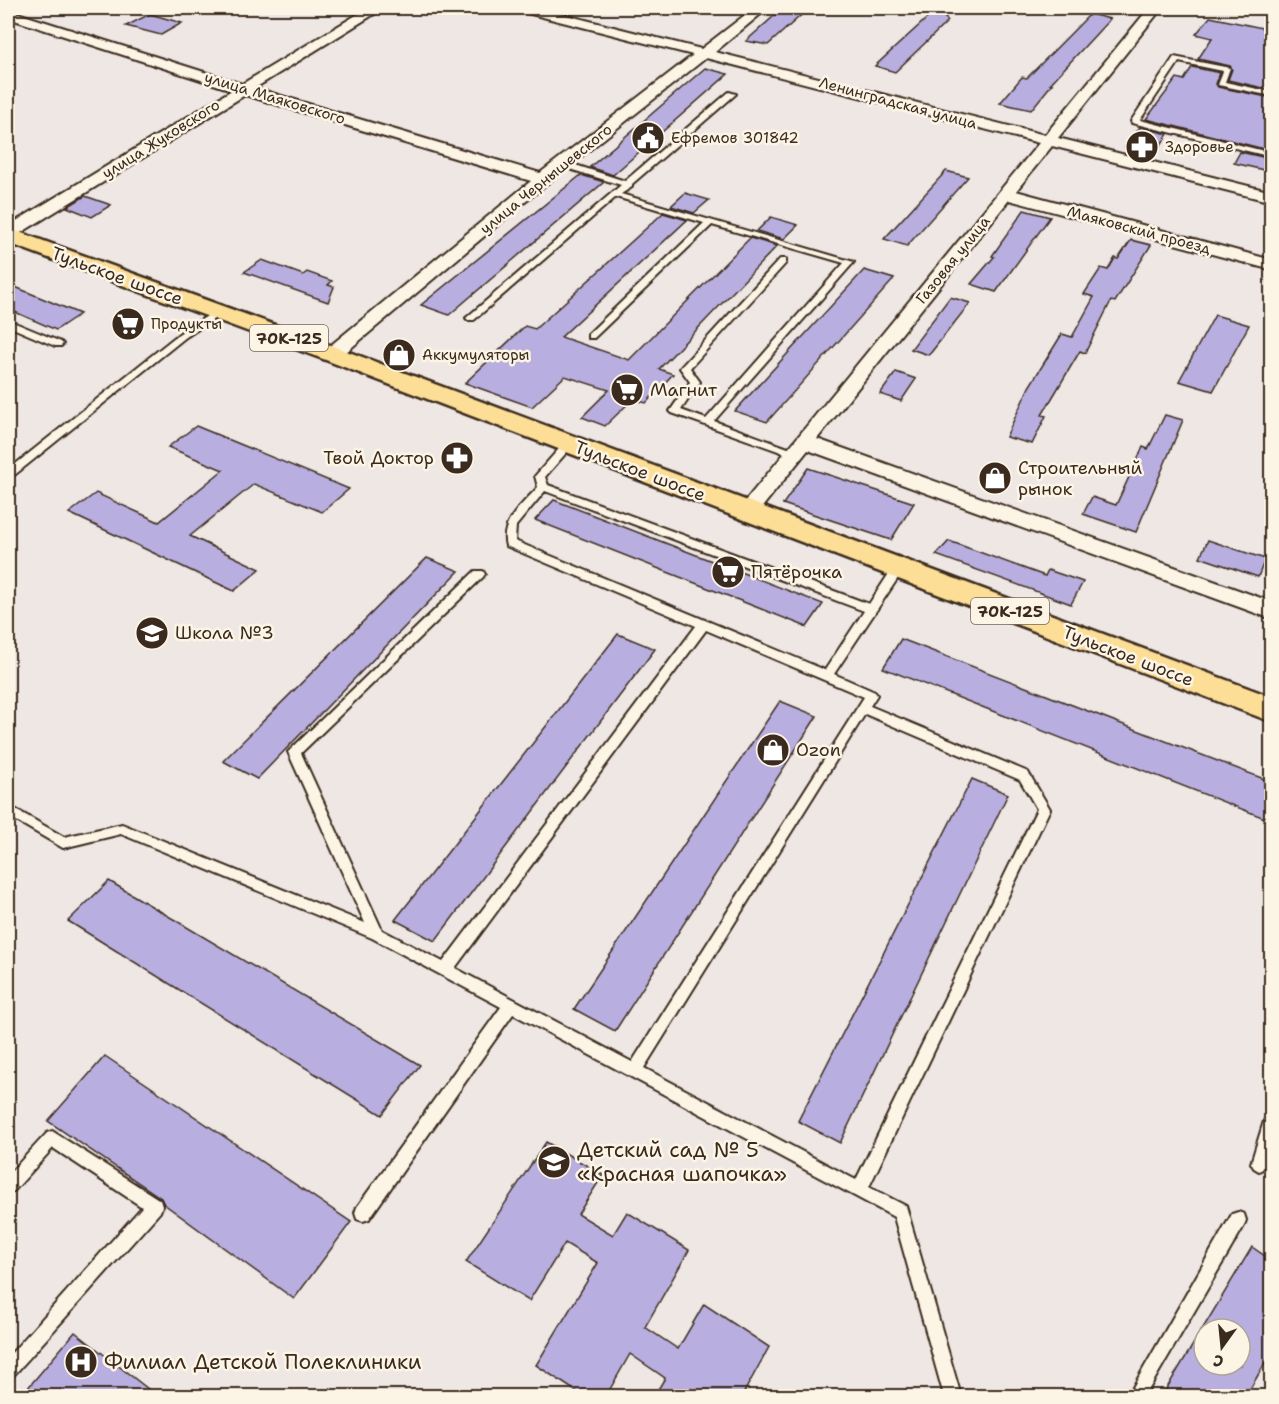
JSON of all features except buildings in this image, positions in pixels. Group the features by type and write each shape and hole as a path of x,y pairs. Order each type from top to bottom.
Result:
{"main road":[{"name":"Тульское шоссе","path":"8,234 332,354 1272,710"}],"street":[{"name":"улица Жуковского","path":"8,234 377,8"},
{"name":"Ленинградская улица","path":"524,8 1272,197"},
{"name":"улица Чернышевского","path":"332,354 543,179 762,8"},
{"name":"Газовая улица","path":"748,511 1156,8"},
{"name":"улица Маяковского","path":"8,14 242,89 543,179"},
{"name":"Маяковский проезд","path":"1007,194 1272,266"},
{"path":"800,448 1164,570 1272,611"}],"lane":[{"path":"1272,94 1221,83 1227,70 1177,59 1134,121 1272,155"},
{"path":"471,318 629,185 732,93"},
{"path":"563,165 629,185"},
{"path":"617,195 850,262 707,423"},
{"path":"591,336 710,222"},
{"path":"783,261 685,368 695,382 675,411 707,423 800,448"},
{"path":"8,475 183,335 217,313"},
{"path":"8,323 58,344"},
{"path":"543,487 540,476 569,444"},
{"path":"543,487 872,610"},
{"path":"543,487 511,525 510,543 871,694 634,1071"},
{"path":"827,676 898,569"},
{"path":"377,934 294,752 479,574"},
{"path":"445,971 704,624"},
{"path":"859,1190 1044,809 1024,777 862,708"},
{"path":"8,810 63,843 122,829 377,934 900,1212 953,1396"},
{"path":"363,1213 510,1006"},
{"path":"1259,1162 1272,1121"},
{"path":"8,1186 52,1138 154,1206 8,1369"},
{"path":"1136,1396 1238,1220"}],"place":[{"name":"Ефремов 301842","path":"648,138"},
{"name":"Здоровье","path":"1142,147"},
{"name":"Продукты","path":"128,324"},
{"name":"Аккумуляторы","path":"399,355"},
{"name":"Магнит","path":"627,390"},
{"name":"Твой Доктор","path":"457,458"},
{"name":"Строительный рынок","path":"995,478"},
{"name":"Пятёрочка","path":"728,572"},
{"name":"Школа №3","path":"152,633"},
{"name":"Ozon","path":"773,750"},
{"name":"Детский сад № 5 «Красная шапочка»","path":"554,1162"},
{"name":"Филиал Детской Полеклиники","path":"81,1362"}]}
